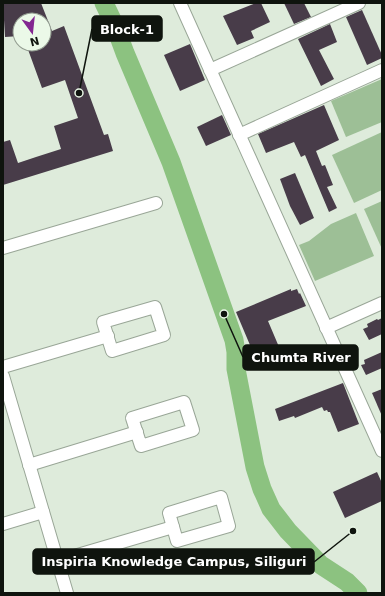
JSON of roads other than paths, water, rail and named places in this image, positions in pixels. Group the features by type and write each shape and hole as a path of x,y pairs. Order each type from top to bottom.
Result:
{"street":[{"path":"180,3 382,451"},
{"path":"210,70 359,3"},
{"path":"239,135 382,70"},
{"path":"3,248 156,203"},
{"path":"326,328 382,303"},
{"path":"155,307 164,335 112,350 108,336 104,322 155,307"},
{"path":"3,367 108,336"},
{"path":"3,376 67,593"},
{"path":"184,402 193,430 141,446 137,432 132,418 184,402"},
{"path":"29,465 137,432"},
{"path":"221,497 229,526 177,541 173,527 169,513 221,497"},
{"path":"3,524 43,512"},
{"path":"57,561 173,527"}],"waterway":[{"path":"104,3 115,26 171,162 234,340 236,369 255,467 262,489 271,509 288,531 321,565 347,582 358,593"}],"place":[{"name":"Block-1","path":"79,93"},
{"name":"Chumta River","path":"224,314"},
{"name":"Inspiria Knowledge Campus, Siliguri","path":"353,531"}]}
